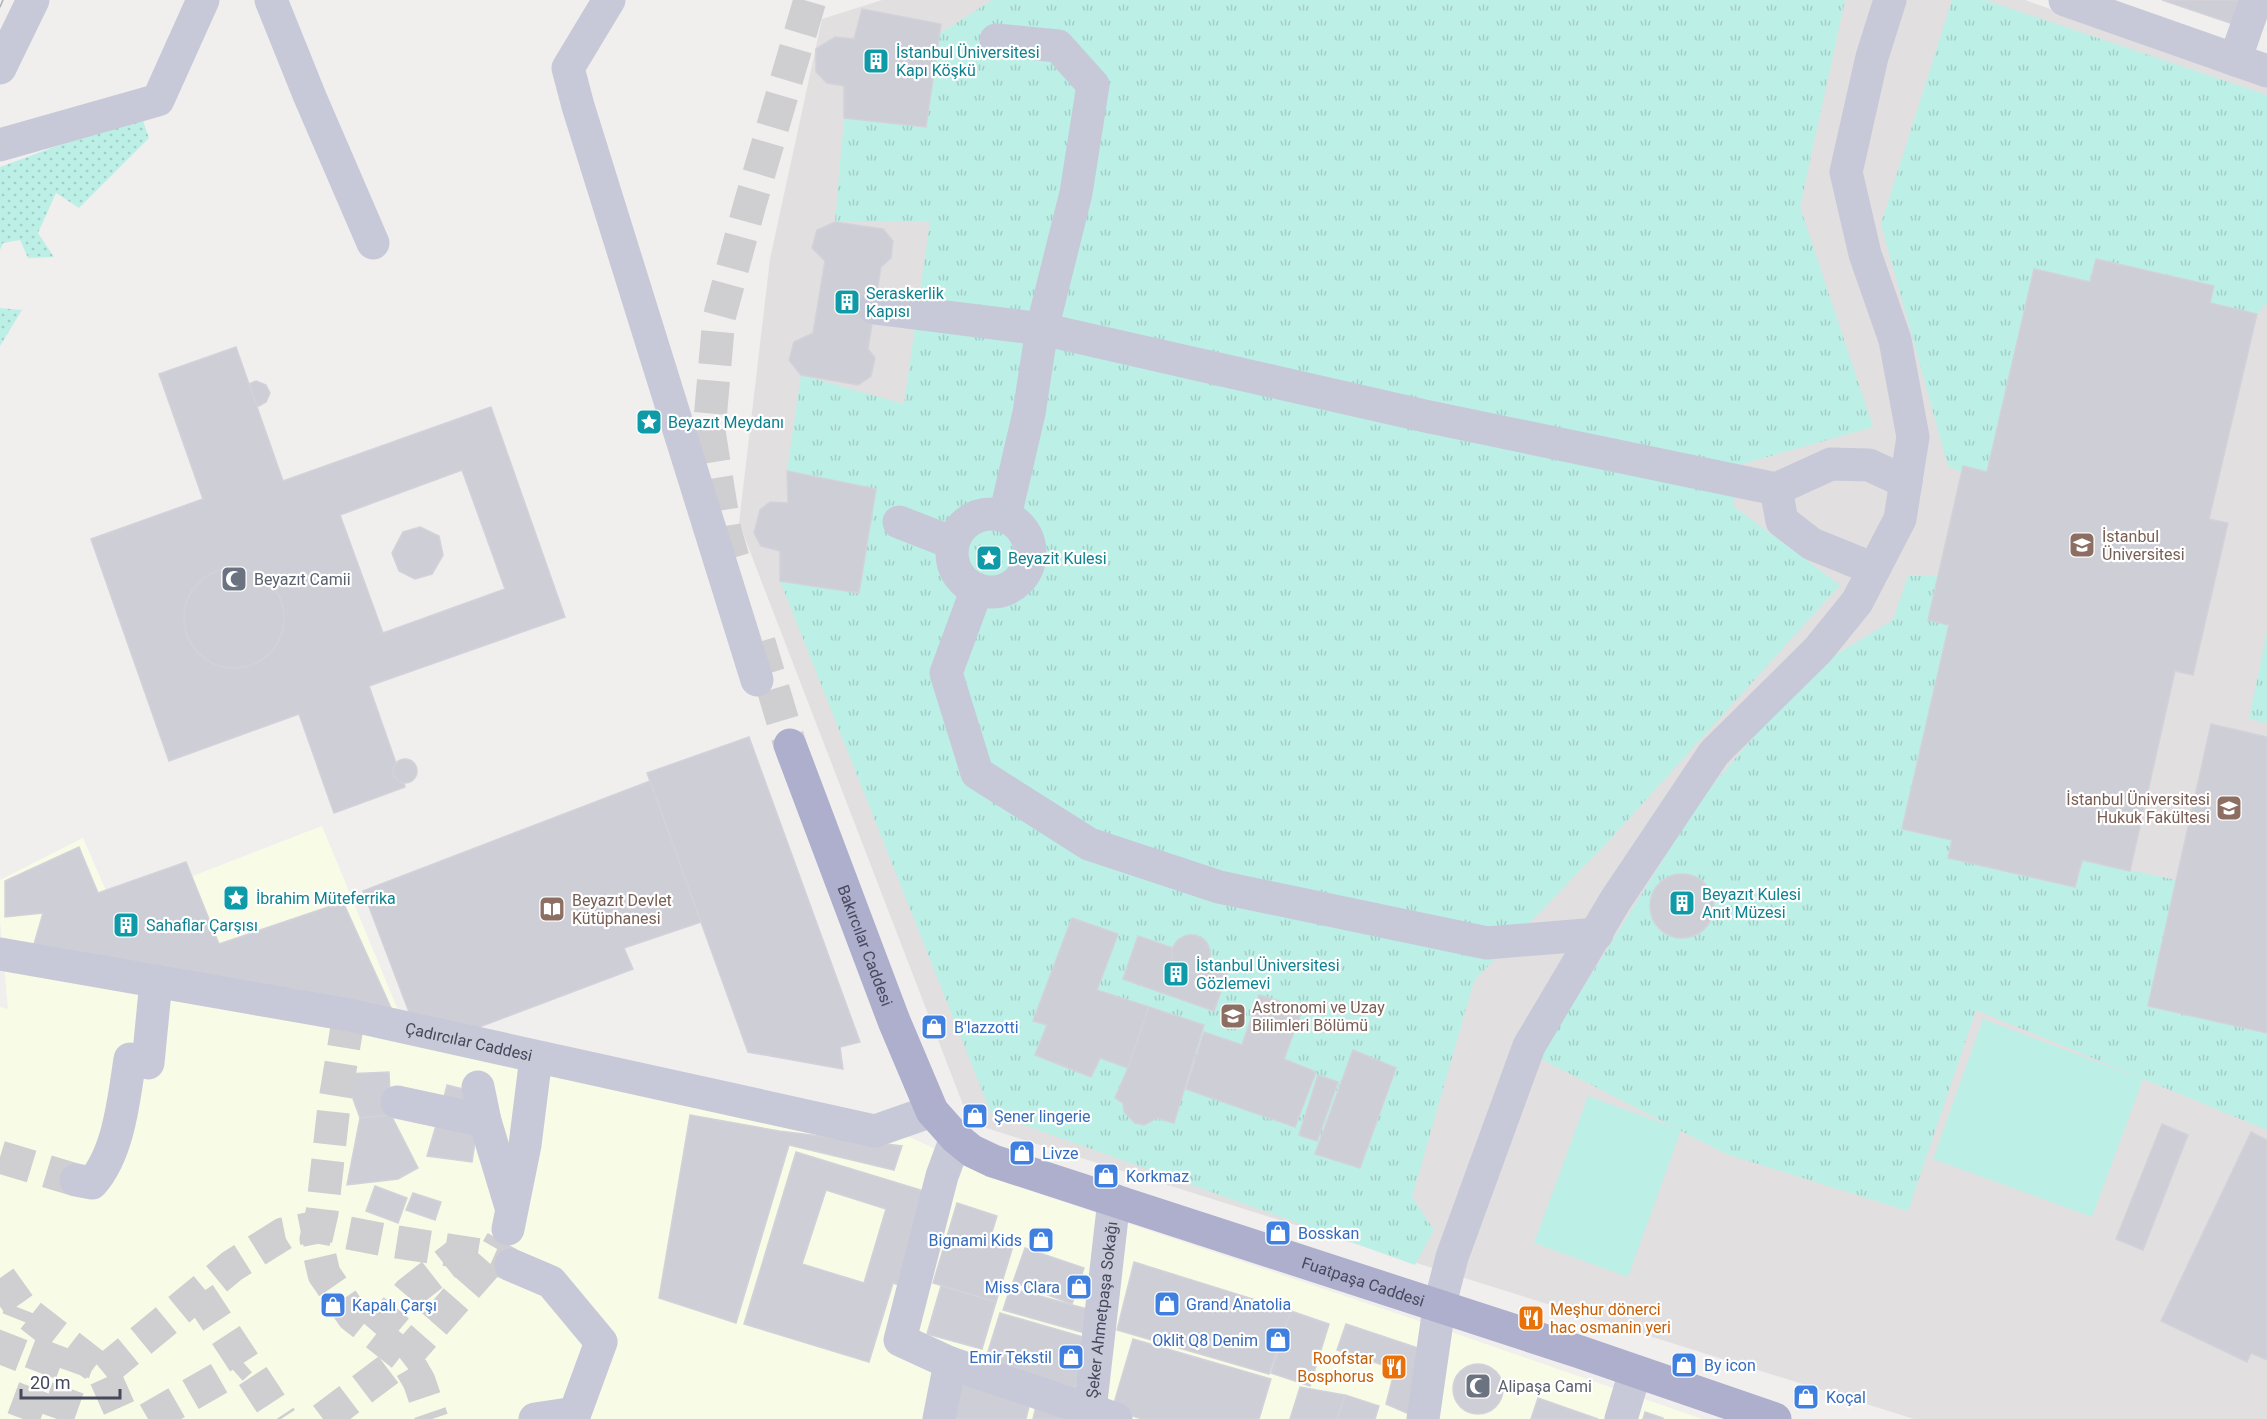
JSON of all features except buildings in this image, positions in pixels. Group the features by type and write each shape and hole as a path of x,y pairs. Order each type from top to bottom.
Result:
{"main road":[{"name":"Bakırcılar Caddesi","path":"790,745 894,1021 932,1111 956,1138"},
{"name":"Fuatpaşa Caddesi","path":"956,1138 972,1151 993,1161 1635,1372 1757,1416"}],"street":[{"path":"0,68 33,0"},
{"path":"0,145 158,100 203,0"},
{"path":"271,0 373,243"},
{"path":"609,0 568,69 757,680"},
{"path":"1422,1419 1439,1308 1452,1257 1529,1046 1615,901 1714,753 1818,650 1857,603 1900,519 1913,437 1895,340 1865,254 1846,172 1872,57 1890,0"},
{"path":"2065,0 2267,71"},
{"path":"2235,60 2256,0"},
{"path":"996,40 1058,46 1093,85 1076,194 1042,329 1029,413 1005,516"},
{"path":"874,308 1042,329 1425,416 1776,489 1831,464 1869,465 1906,482"},
{"path":"1776,489 1782,520 1812,544 1874,569"},
{"path":"989,513 1005,516 1017,523 1026,535 1030,549 1025,571 1007,588 986,592 977,589 960,578 953,565 953,543 957,532 966,522 976,516 989,513"},
{"path":"899,522 953,543"},
{"path":"977,589 946,673 977,773 1089,844 1219,887 1487,943 1597,934"},
{"name":"Çadırcılar Caddesi","path":"0,954 349,1015 875,1131 932,1111"},
{"path":"76,1180 92,1183 101,1173 122,1115 130,1059 148,1063 156,981"},
{"path":"478,1087 510,1221 525,1145 536,1057"},
{"path":"397,1102 485,1121"},
{"path":"956,1138 942,1176 900,1340 950,1363 1099,1416"},
{"name":"Şeker Ahmetpaşa Sokağı","path":"1099,1416 1114,1200"},
{"path":"511,1265 551,1282 601,1342 575,1413 536,1419"},
{"path":"939,1419 950,1363"},
{"path":"1621,1419 1635,1372"}],"shaded area":[{"name":"İstanbul Üniversitesi","path":"882,0 2025,0 2267,85 2267,1419 1914,1419 970,1123 739,523 770,259 822,19"},
{"path":"322,826 411,1042 912,1138 1001,1181 1425,1323 1702,1419 0,1419 0,1007 8,1009 0,921 0,880 83,838 113,907"}],"green space":[{"path":"992,0 1845,0 1800,207 1873,427 1742,464 1733,506 1840,585 1615,834 1474,981 1412,1197 1434,1230 1415,1265 991,1113 780,581 859,592 876,489 787,471 801,375 904,404 930,221 835,222 844,118 926,126 939,34"},
{"path":"1952,0 1985,0 2267,95 2267,303 2257,314 2210,303 2213,286 2096,259 2090,282 2034,269 1987,472 1964,467 1974,478 1948,466 1881,224"},
{"path":"141,115 149,138 79,208 56,193 38,233 54,257 28,258 20,240 3,243 0,250 0,167"},
{"path":"0,308 22,310 0,346"},
{"path":"1908,576 1941,576 1928,620 1949,625 1902,829 1952,840 1949,858 2075,887 2082,860 2176,880 2148,1006 2267,1033 2267,1130 1976,1010 1908,1211 1726,1154 1539,1058 1703,796 1812,669 1893,620"},
{"path":"2267,632 2267,723 2249,719"},
{"path":"1983,1019 2143,1079 2092,1217 1933,1159"},
{"path":"1588,1096 1681,1130 1628,1277 1534,1243"}],"tunnel":[{"path":"733,558 725,531 709,431 719,318 810,0"},
{"path":"759,642 790,745"},
{"path":"349,1015 334,1106 322,1213 316,1239 324,1274 353,1316 405,1357 419,1381 432,1419"},
{"path":"0,1157 76,1180"},
{"path":"103,1372 232,1266 283,1234 318,1227 493,1257 511,1265"},
{"path":"323,1419 405,1357 493,1257 502,1241"},
{"path":"375,1333 409,1293 461,1252"},
{"path":"0,1278 22,1309 103,1372 124,1419"},
{"path":"199,1294 281,1419"},
{"path":"0,1365 22,1309"},
{"path":"23,1419 55,1334"},
{"path":"57,1419 80,1354"},
{"path":"148,1419 223,1376 241,1360"}],"tram line":[{"path":"0,7 3,0"}],"place":[{"name":"İstanbul Üniversitesi Kapı Köşkü","path":"876,61"},
{"name":"Seraskerlik Kapısı","path":"847,302"},
{"name":"Beyazıt Meydanı","path":"649,422"},
{"name":"İstanbul Üniversitesi","path":"2082,545"},
{"name":"Beyazit Kulesi","path":"989,558"},
{"name":"Beyazıt Camii","path":"234,579"},
{"name":"İstanbul Üniversitesi Hukuk Fakültesi","path":"2229,808"},
{"name":"İbrahim Müteferrika","path":"236,898"},
{"name":"Beyazıt Kulesi Anıt Müzesi","path":"1682,903"},
{"name":"Beyazıt Devlet Kütüphanesi","path":"552,909"},
{"name":"Sahaflar Çarşısı","path":"126,925"},
{"name":"İstanbul Üniversitesi Gözlemevi","path":"1176,974"},
{"name":"Astronomi ve Uzay Bilimleri Bölümü","path":"1233,1016"},
{"name":"B'lazzotti","path":"934,1027"},
{"name":"Şener lingerie","path":"975,1116"},
{"name":"Livze","path":"1022,1153"},
{"name":"Korkmaz","path":"1106,1176"},
{"name":"Bosskan","path":"1278,1233"},
{"name":"Bignami Kids","path":"1041,1240"},
{"name":"Miss Clara","path":"1079,1287"},
{"name":"Grand Anatolia","path":"1167,1304"},
{"name":"Kapalı Çarşı","path":"333,1305"},
{"name":"Meşhur dönerci hac osmanin yeri","path":"1531,1318"},
{"name":"Oklit Q8 Denim","path":"1278,1340"},
{"name":"Emir Tekstil","path":"1071,1357"},
{"name":"By icon","path":"1684,1365"},
{"name":"Roofstar Bosphorus","path":"1394,1367"},
{"name":"Alipaşa Cami","path":"1478,1386"},
{"name":"Koçal","path":"1806,1397"}]}
